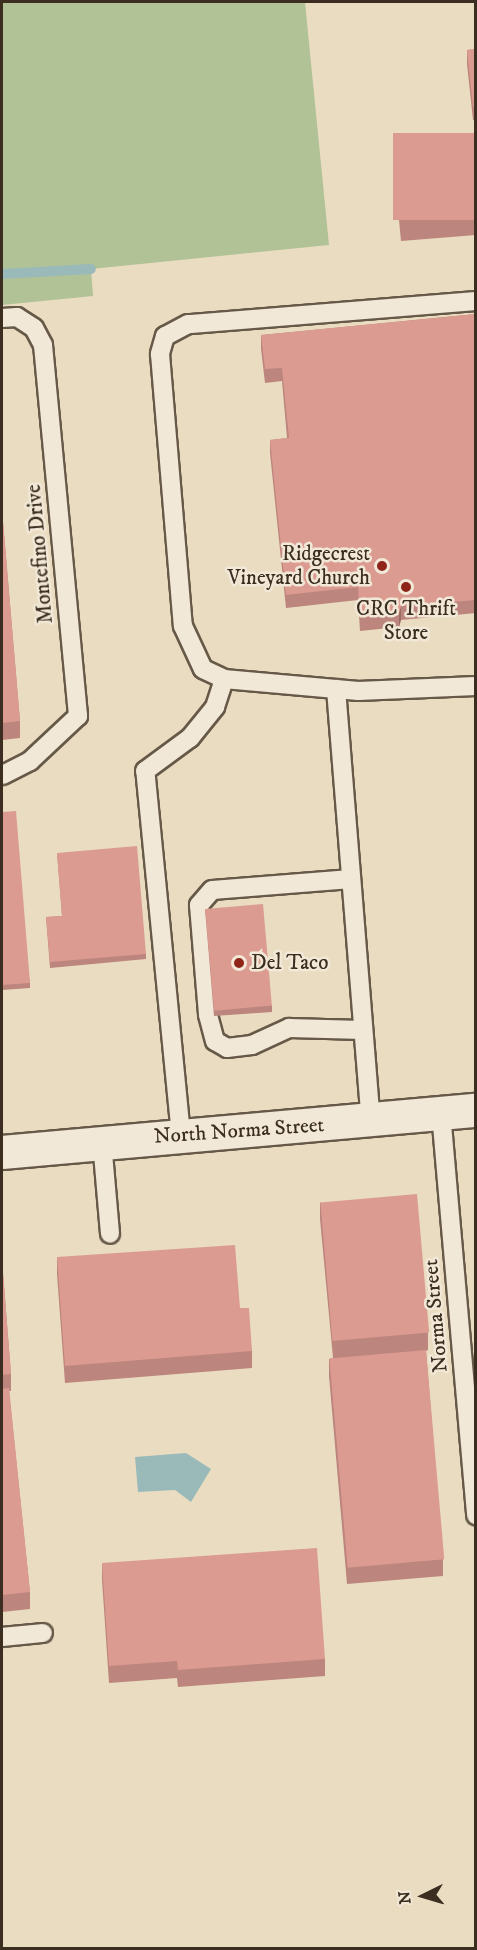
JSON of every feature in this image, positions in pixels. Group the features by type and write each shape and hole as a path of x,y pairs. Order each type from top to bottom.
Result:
{"street":[{"name":"North Norma Street","path":"2,1152 181,1135 371,1122 476,1110"}],"lane":[{"path":"476,301 188,324 165,336 160,354 183,626 203,669 224,679 336,689 476,686"},
{"name":"Montefino Drive","path":"2,318 17,317 34,328 42,345 78,716 30,761 2,775"},
{"path":"181,1135 145,771 190,738 215,707 224,679"},
{"path":"336,689 371,1122"},
{"path":"351,879 212,890 199,904 208,1015 214,1041 227,1048 252,1045 289,1028 363,1030"},
{"name":"Norma Street","path":"441,1113 476,1515"},
{"path":"102,1142 110,1234"},
{"path":"2,1637 42,1634"}],"green space":[{"path":"2,2 305,2 329,245 91,269 93,296 2,305"}],"water":[{"path":"186,1453 211,1469 191,1502 175,1490 138,1492 135,1457"}],"building":[{"path":"476,49 476,107 473,107 467,50"},
{"path":"393,133 476,133 476,220 393,220"},
{"path":"476,314 476,600 401,606 399,613 360,618 358,587 286,595 270,440 289,438 282,368 265,369 261,335"},
{"path":"2,510 20,721 2,723"},
{"path":"16,811 30,983 2,985 2,812"},
{"path":"137,846 146,954 50,962 46,917 62,916 57,853"},
{"name":"Del Taco","path":"263,904 272,1006 214,1011 205,909"},
{"path":"417,1194 429,1332 332,1341 320,1202"},
{"path":"235,1245 240,1308 249,1308 252,1351 65,1366 57,1257"},
{"path":"2,1260 11,1374 2,1375"},
{"path":"426,1350 444,1559 348,1568 329,1358"},
{"path":"9,1388 30,1592 2,1595 2,1389"},
{"path":"317,1548 325,1659 178,1670 177,1661 109,1666 102,1563"}],"waterway":[{"path":"2,274 91,269"}],"place":[{"name":"Ridgecrest Vineyard Church","path":"382,566"},
{"name":"CRC Thrift Store","path":"406,587"},
{"name":"Del Taco","path":"239,963"}]}
